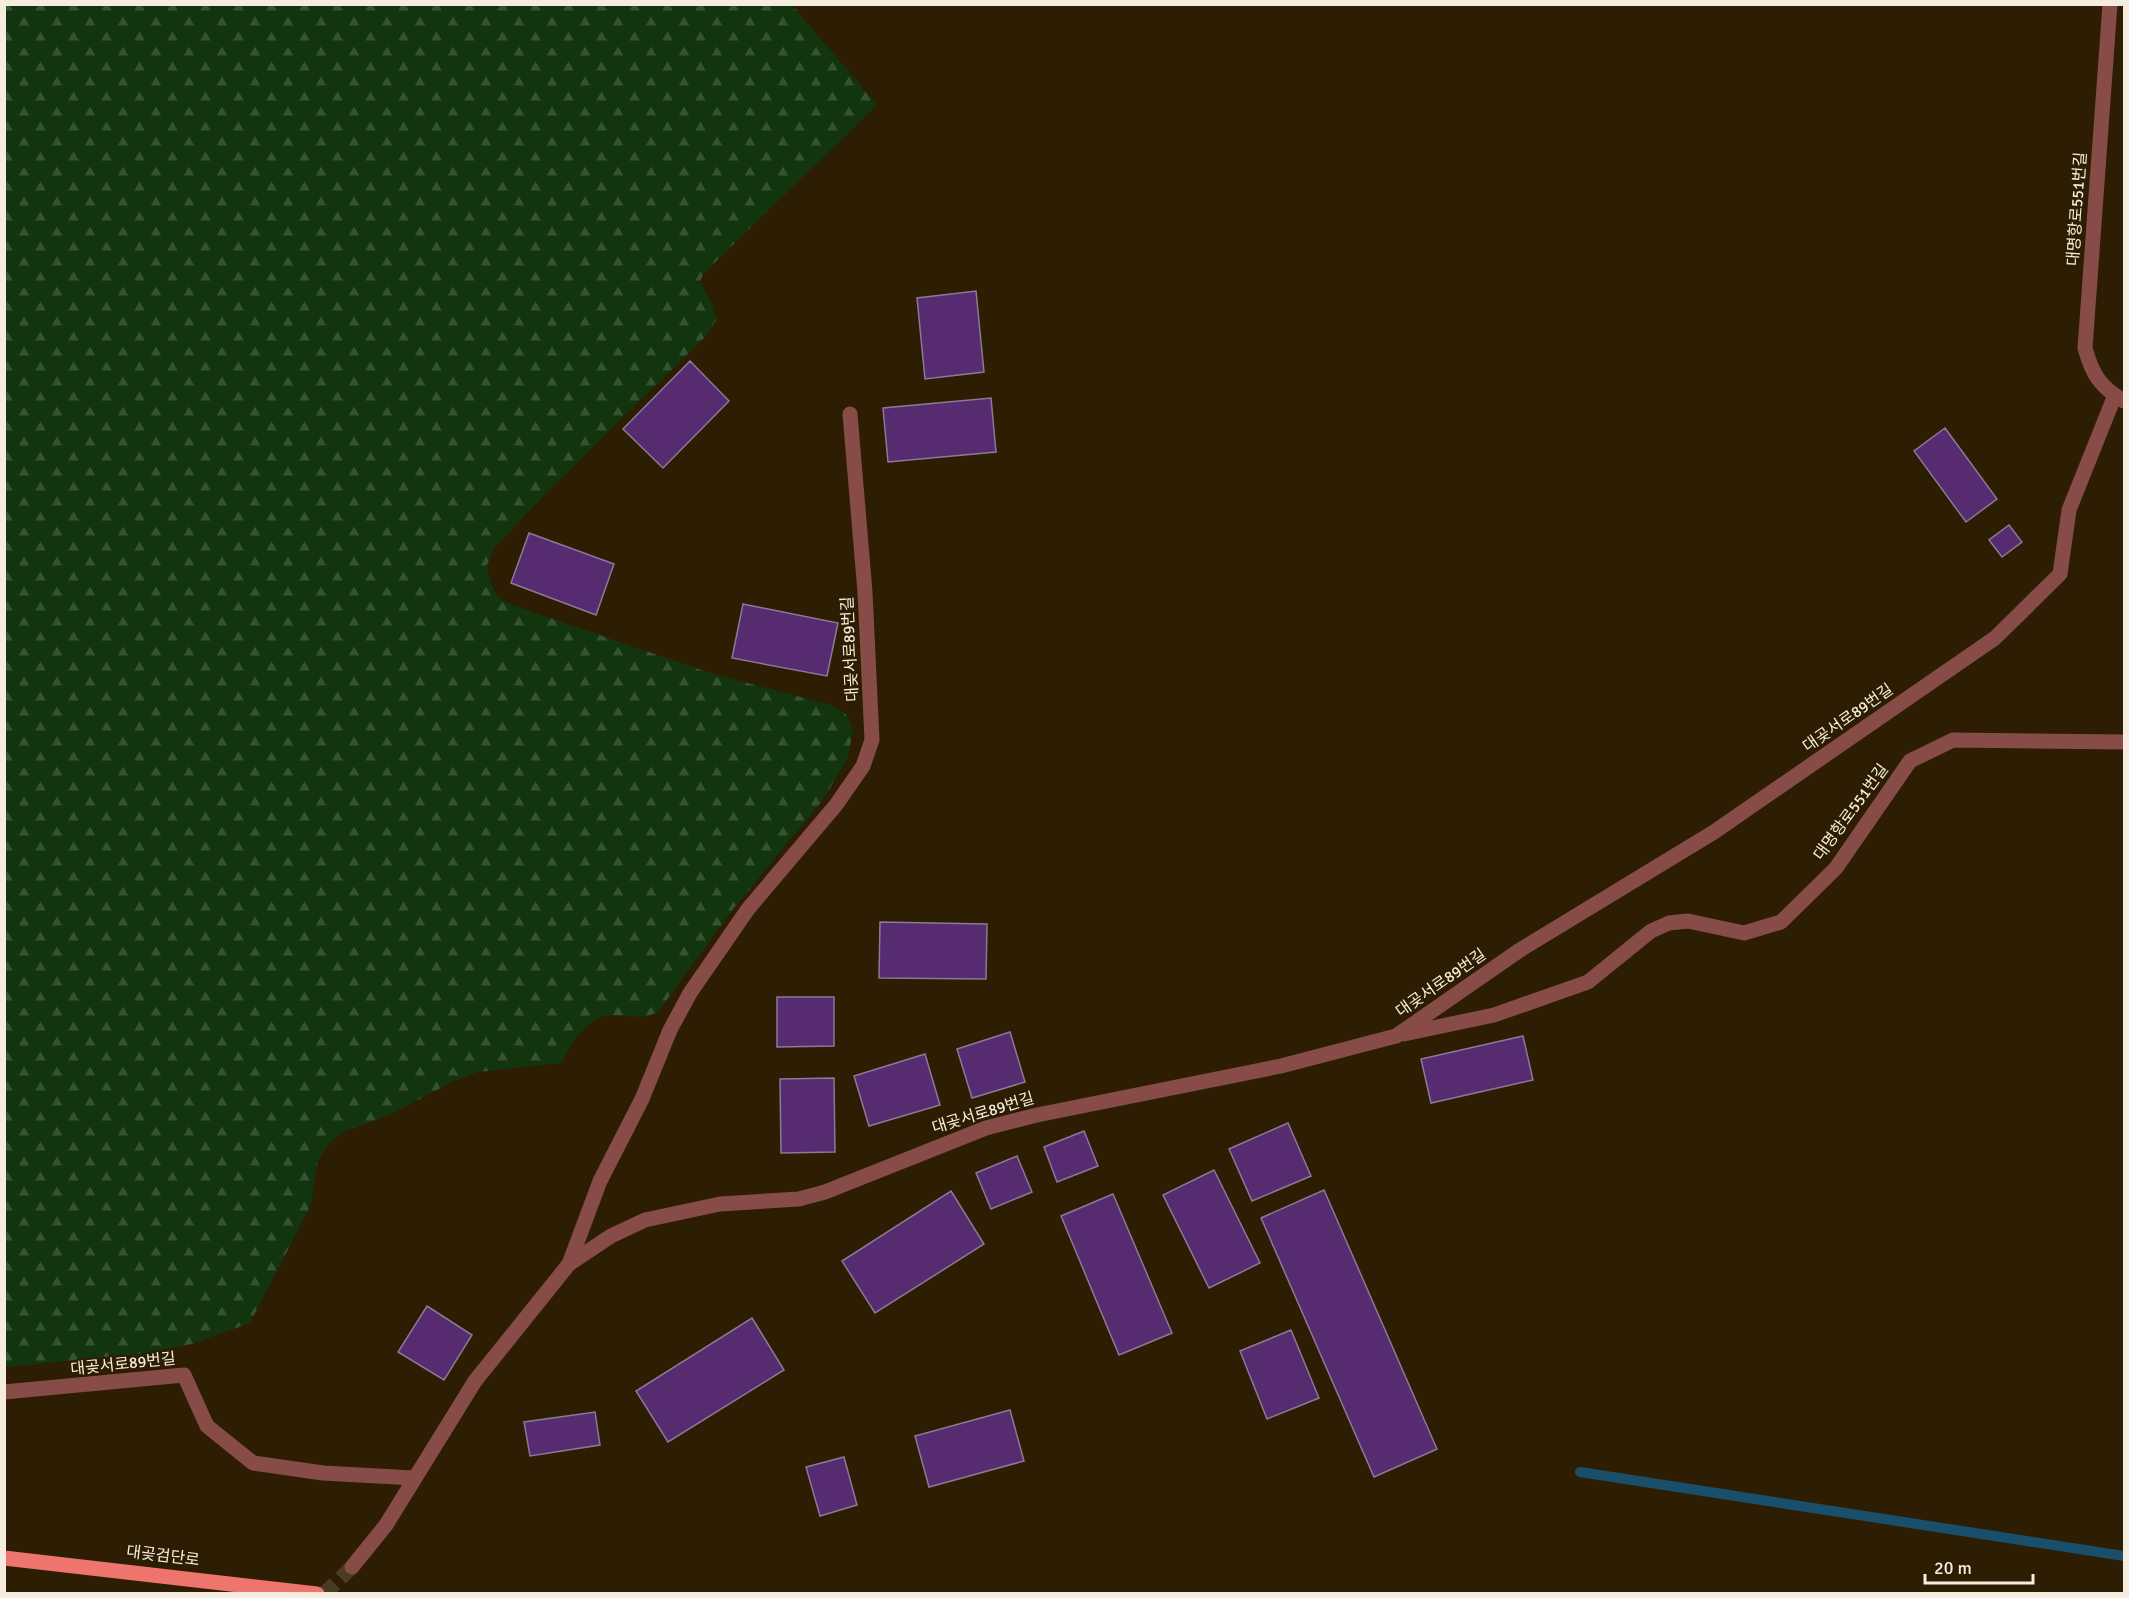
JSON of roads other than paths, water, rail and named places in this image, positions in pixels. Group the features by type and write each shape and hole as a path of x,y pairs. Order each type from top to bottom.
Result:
{"main road":[{"name":"대곶검단로","path":"4,1558 317,1593"}],"street":[{"name":"대명항로551번길","path":"2110,4 2085,348 2092,372 2120,398"},
{"name":"대곶서로89번길","path":"352,1567 386,1525 475,1380 569,1264 610,1236 645,1220 720,1204 799,1199 852,1182 986,1128 1037,1115 1281,1066 1396,1036 1520,950 1714,832 1995,638 2060,574 2069,510 2120,398"},
{"name":"대곶서로89번길","path":"569,1264 600,1181 642,1099 670,1030 690,993 748,909 836,805 863,766 872,740 865,592 850,414"},
{"name":"대명항로551번길","path":"1396,1036 1494,1015 1588,982 1651,931 1669,923 1688,921 1744,933 1781,922 1836,868 1910,761 1953,740 2124,742"},
{"name":"대곶서로89번길","path":"4,1392 184,1375 207,1426 253,1463 323,1473 414,1478"}],"waterway":[{"path":"1580,1472 2124,1556"}],"tunnel":[{"path":"324,1594 352,1567"}]}
